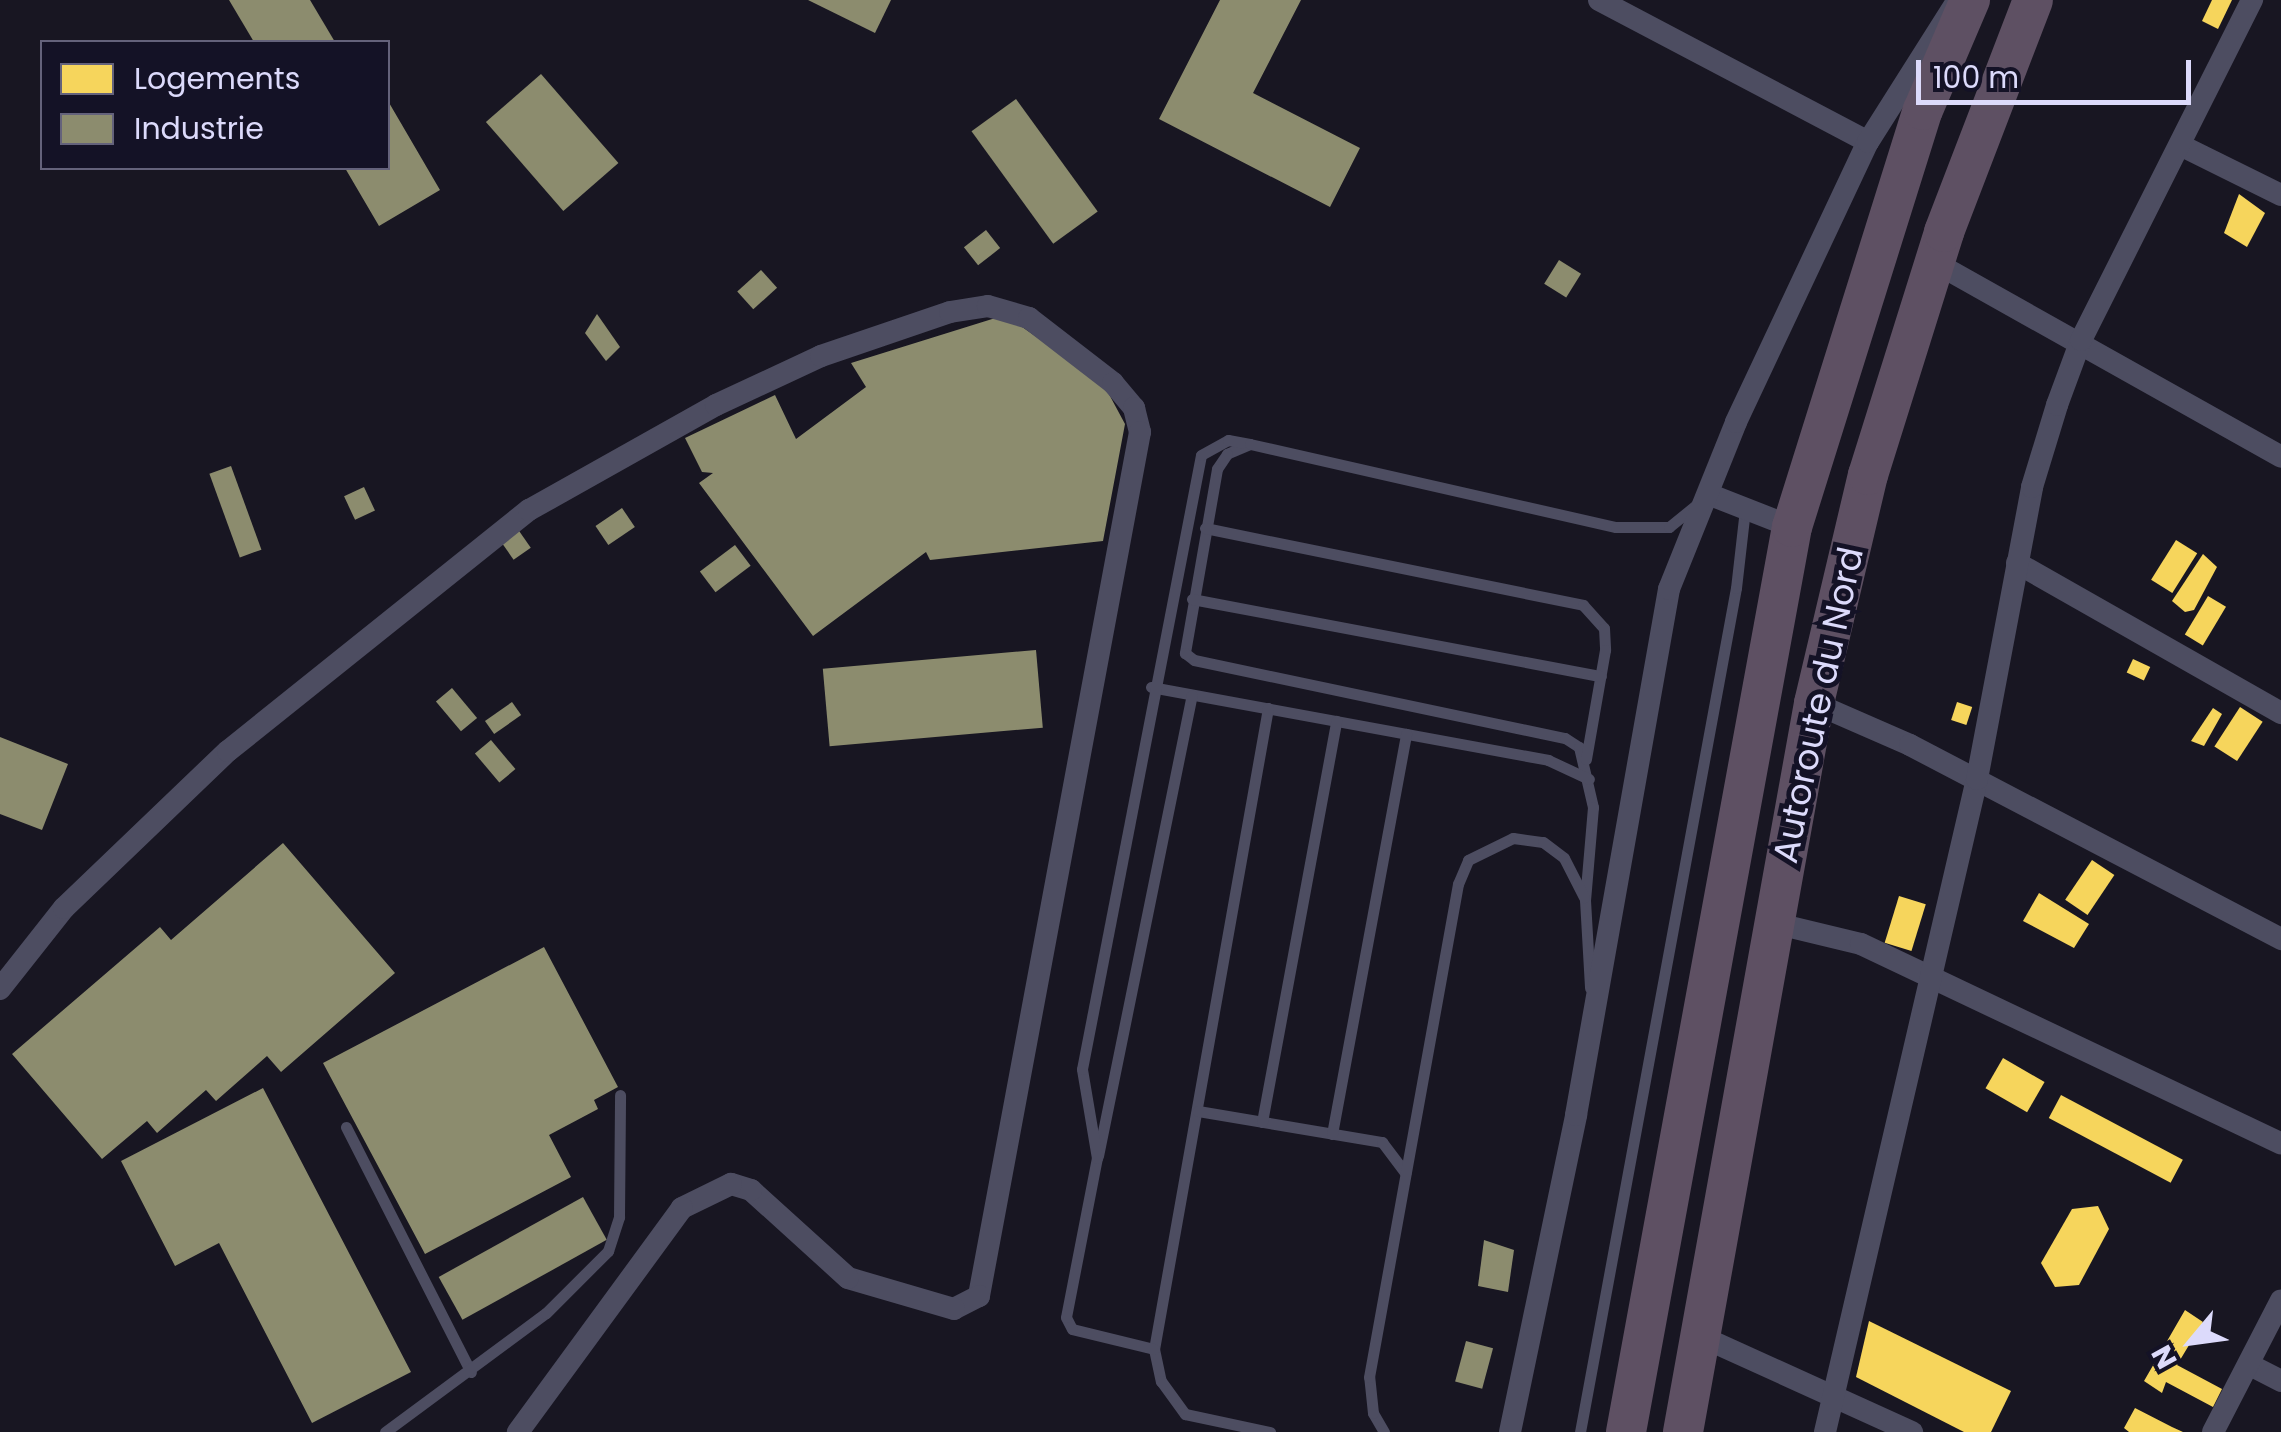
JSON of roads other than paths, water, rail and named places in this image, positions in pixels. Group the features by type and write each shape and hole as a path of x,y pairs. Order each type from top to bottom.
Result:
{"highway":[{"name":"Autoroute du Nord","path":"1626,1432 1792,527 1923,110 1970,0"},
{"name":"Autoroute du Nord","path":"1683,1432 1814,703 1868,475 1934,262 2033,0"}],"street":[{"path":"1598,0 1868,142"},
{"path":"1510,1432 1592,1021 1655,641 1708,494 1868,142 1958,0"},
{"path":"1825,1432 1977,779 2032,487 2081,340 2252,0"},
{"path":"2180,146 2281,195"},
{"path":"1934,262 2081,340 2281,457"},
{"path":"0,989 64,908 228,751 529,510 698,415 821,356 950,312 988,306 1029,318 1113,384 1134,408 1140,432 978,1296 954,1309 848,1278 751,1190 731,1184 682,1208 518,1432"},
{"path":"1708,494 1792,527"},
{"path":"2016,564 2281,713"},
{"path":"1814,703 1977,779 2281,939"},
{"path":"1774,923 1862,944 2281,1143"},
{"path":"2213,1432 2281,1300"},
{"path":"1700,1336 1832,1392 1912,1432"},
{"path":"2250,1365 2281,1381"}],"lane":[{"path":"1097,1158 1082,1070 1193,473 1216,443 1250,444 1616,527 1669,527 1708,494"},
{"path":"1250,444 1227,454 1217,469 1183,640 1194,660 1565,738 1586,759"},
{"path":"1580,1432 1736,588 1745,509"},
{"path":"1205,528 1565,598 1583,605 1604,628 1601,676 1586,759 1589,779 1585,900 1592,1021"},
{"path":"1192,600 1601,676"},
{"path":"1152,687 1548,760 1589,779"},
{"path":"1154,1349 1072,1328 1066,1317 1192,695"},
{"path":"1268,708 1154,1349 1162,1381 1186,1414 1270,1432"},
{"path":"1262,1122 1336,721"},
{"path":"1332,1134 1406,734"},
{"path":"1384,1432 1373,1413 1370,1377 1458,884 1468,860 1513,838 1543,842 1564,858 1585,900"},
{"path":"385,1432 546,1314 608,1251 619,1217 620,1095"},
{"path":"1198,1111 1382,1142 1406,1175"},
{"path":"346,1127 471,1372"}]}
